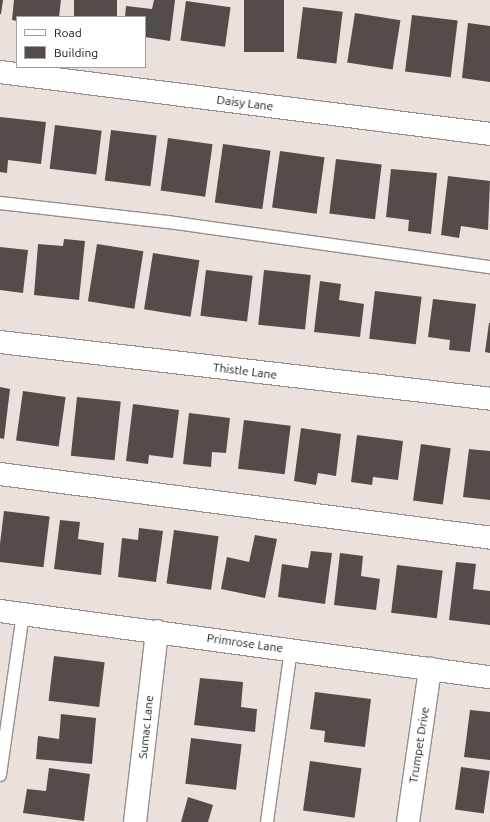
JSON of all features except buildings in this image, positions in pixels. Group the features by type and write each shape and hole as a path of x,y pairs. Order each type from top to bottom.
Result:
{"street":[{"name":"Daisy Lane","path":"0,72 490,134"},
{"name":"Thistle Lane","path":"0,342 490,399"},
{"path":"0,474 490,538"},
{"name":"Primrose Lane","path":"0,611 490,676"},
{"name":"Sumac Lane","path":"135,822 157,631"},
{"name":"Trumpet Drive","path":"408,822 430,669"}],"lane":[{"path":"0,203 191,225 490,267"},
{"path":"0,773 23,614"},
{"path":"267,822 291,650"}]}
